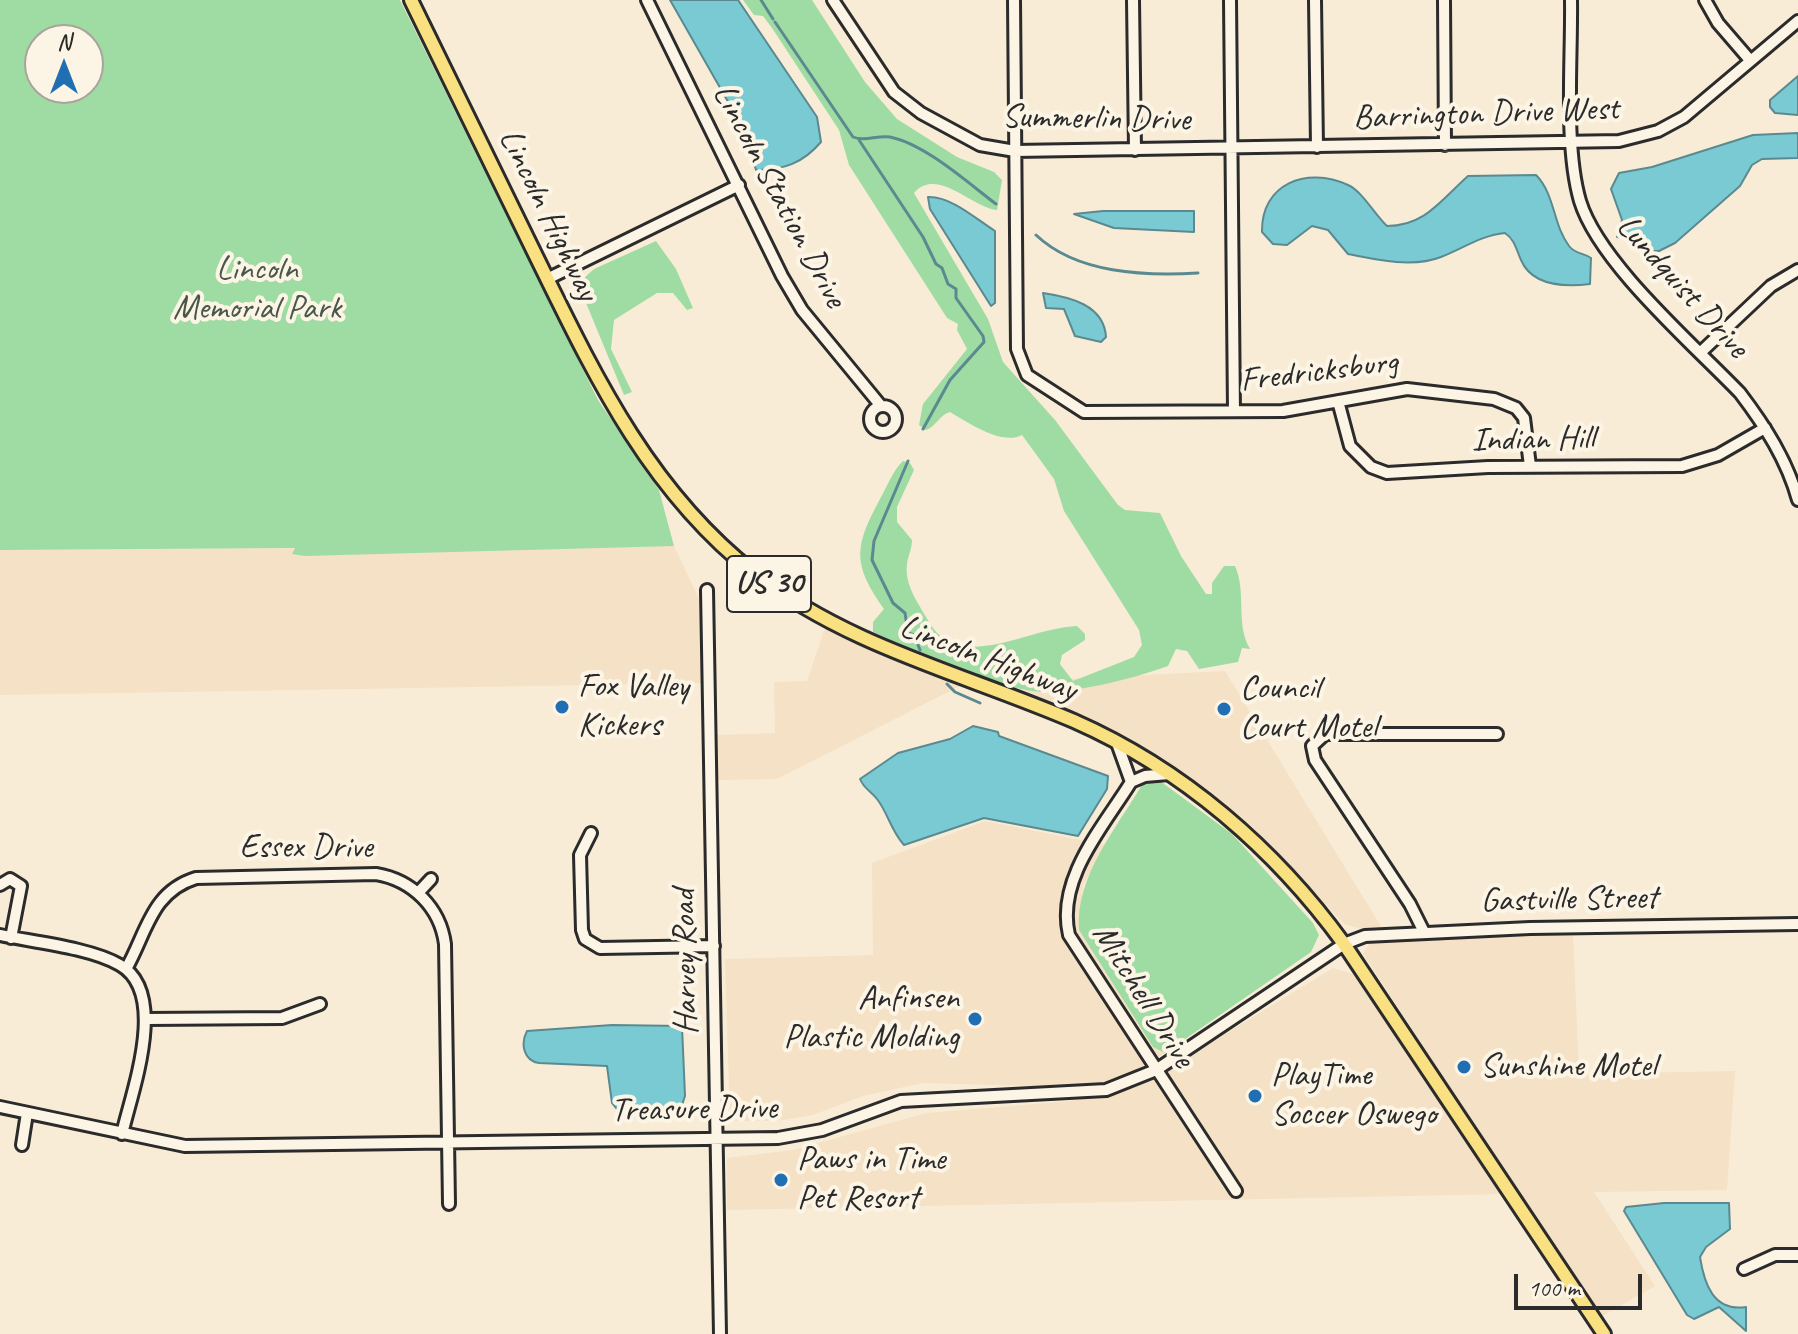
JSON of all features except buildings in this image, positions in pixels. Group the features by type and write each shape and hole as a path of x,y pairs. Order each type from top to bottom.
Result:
{"main road":[{"name":"Lincoln Highway","path":"411,0 547,279 626,432 669,490 731,555 802,607 868,642 1048,711 1117,743 1169,774 1257,843 1311,901 1344,944 1604,1334"}],"street":[{"name":"Lincoln Station Drive","path":"647,0 802,310 881,406"},
{"name":"Summerlin Drive","path":"833,0 894,92 921,113 980,145 1015,151 1231,148"},
{"path":"1014,0 1015,151"},
{"path":"1133,0 1135,150"},
{"path":"1230,0 1234,411"},
{"path":"1315,0 1317,147"},
{"path":"1444,0 1445,145"},
{"name":"Lundquist Drive","path":"1571,0 1573,142 1578,193 1601,245 1740,393 1765,428 1797,493"},
{"path":"1705,0 1718,23 1749,59"},
{"name":"Barrington Drive West","path":"1231,148 1573,142 1641,137 1671,125 1798,21"},
{"name":"Fredricksburg","path":"1015,151 1017,349 1027,375 1084,412 1283,411 1407,389 1504,402 1524,418 1530,466"},
{"path":"547,279 739,185"},
{"path":"1701,352 1771,286 1798,270"},
{"name":"Indian Hill","path":"1338,401 1350,446 1361,460 1379,471 1397,473 1530,466 1682,466 1718,455 1765,428"},
{"name":"Harvey Road","path":"707,590 720,1334"},
{"path":"1424,932 1315,760 1315,740 1325,734 1497,734"},
{"path":"1117,743 1131,782 1145,776 1169,774"},
{"name":"Mitchell Drive","path":"1131,782 1065,900 1069,935 1236,1191"},
{"path":"591,833 580,855 582,930 592,945 600,948 714,946"},
{"name":"Essex Drive","path":"126,969 155,906 171,890 196,878 376,874 397,880 418,893"},
{"path":"0,885 10,879 21,886 6,936 104,958 126,969 143,994 146,1019 122,1134"},
{"path":"431,879 418,893 438,918 445,944 449,1204"},
{"name":"Gastville Street","path":"1344,944 1373,935 1424,932 1798,924"},
{"name":"Treasure Drive","path":"0,1107 185,1146 801,1136 901,1101 926,1097 1106,1090 1156,1070 1344,944"},
{"path":"146,1019 282,1018 320,1004"},
{"path":"22,1145 27,1113"},
{"path":"1744,1269 1775,1255 1798,1255"}],"shaded area":[{"path":"674,546 701,603 711,683 0,695 0,550"},
{"path":"825,628 870,650 964,684 777,779 718,780 717,735 775,733 774,682 807,681"},
{"path":"1225,671 1382,928 1366,930 1344,924 1253,827 1169,765 1128,742 1020,694 1044,680"},
{"path":"985,821 1106,845 1083,885 1079,930 1153,1047 1165,1053 1133,1072 1097,1084 1068,1087 923,1083 863,1096 813,1115 777,1121 730,1121 725,959 873,955 872,863"},
{"path":"1573,932 1579,1074 1735,1071 1727,1190 1594,1192 1655,1286 1601,1317 1363,954 1370,943 1389,938"},
{"path":"1333,968 1353,974 1504,1194 727,1210 727,1158 793,1150 926,1113 1070,1101 1120,1093 1171,1067"}],"green space":[{"name":"Lincoln Memorial Park","path":"0,0 400,0 598,400 659,490 674,546 305,556 292,554 295,548 0,550"},
{"path":"743,0 812,0 865,82 897,119 957,157 994,172 1002,180 997,210 944,186 923,186 914,193 988,319 1003,362 1055,420 1118,505 1125,510 1160,513 1181,556 1206,594 1212,594 1212,583 1224,566 1235,566 1243,629 1250,649 1242,648 1238,662 1199,669 1187,651 1176,649 1168,666 1109,683 1048,692 1008,686 960,670 873,632 873,622 884,609 866,580 860,555 861,543 871,516 903,461 910,463 914,470 897,507 897,522 912,540 907,564 908,579 929,622 942,637 958,645 976,647 1077,626 1085,634 1085,640 1062,655 1060,664 1073,681 1134,657 1142,645 1139,630 1064,511 1054,479 1022,435 1014,438 995,435 950,412 926,430 919,425 923,404 967,349 957,330 958,324 947,318 849,165 839,130 772,28 763,16 754,15"},
{"path":"656,241 676,269 693,308 687,310 673,293 657,293 614,320 611,349 632,392 624,395 584,298 583,279 594,269"},
{"path":"1160,781 1232,834 1313,923 1319,935 1311,952 1165,1053 1153,1047 1079,930 1084,891 1100,853 1143,783"}],"water":[{"path":"670,0 738,0 817,117 821,142 792,164 756,170 743,128"},
{"path":"1798,76 1798,115 1775,113 1770,107 1770,100"},
{"path":"1798,133 1798,158 1762,159 1752,165 1740,186 1675,243 1659,251 1651,251 1638,240 1617,237 1622,220 1611,189 1619,173 1652,167 1753,135"},
{"path":"1536,175 1547,191 1569,246 1591,258 1590,284 1560,285 1541,280 1526,269 1505,233 1480,239 1430,260 1407,262 1348,254 1328,230 1312,226 1287,245 1273,244 1262,232 1269,202 1289,183 1302,179 1317,178 1348,185 1358,192 1387,226 1422,217 1468,176"},
{"path":"928,197 954,204 995,231 995,303 991,306 930,209"},
{"path":"1194,211 1194,232 1114,228 1074,214"},
{"path":"1043,293 1084,304 1099,317 1106,337 1101,342 1075,336 1064,309 1046,308"},
{"path":"973,726 998,732 999,736 1108,776 1107,789 1078,836 984,818 904,845 881,804 860,779 898,753 950,739"},
{"path":"612,1025 682,1026 685,1096 680,1111 620,1113 612,1103 607,1066 539,1063 530,1059 525,1051 527,1031"},
{"path":"1664,1203 1729,1203 1730,1229 1706,1247 1700,1257 1712,1294 1725,1305 1746,1307 1746,1331 1719,1307 1694,1319 1687,1315 1624,1211 1626,1207"}],"waterway":[{"path":"761,0 773,19"},
{"path":"775,22 853,137 890,137 917,147 996,204"},
{"path":"859,140 923,237 948,284 956,289 956,298 983,336 984,342 950,380 923,429"},
{"path":"1036,235 1071,258 1112,270 1156,274 1198,273"},
{"path":"908,461 874,541 872,560 893,603 905,613 908,633 914,635 920,650"},
{"path":"947,684 955,692 980,703"}],"place":[{"name":"Fox Valley Kickers","path":"562,707"},
{"name":"Council Court Motel","path":"1224,709"},
{"name":"Anfinsen Plastic Molding","path":"975,1019"},
{"name":"Sunshine Motel","path":"1464,1067"},
{"name":"PlayTime Soccer Oswego","path":"1255,1096"},
{"name":"Paws in Time Pet Resort","path":"781,1180"}]}
